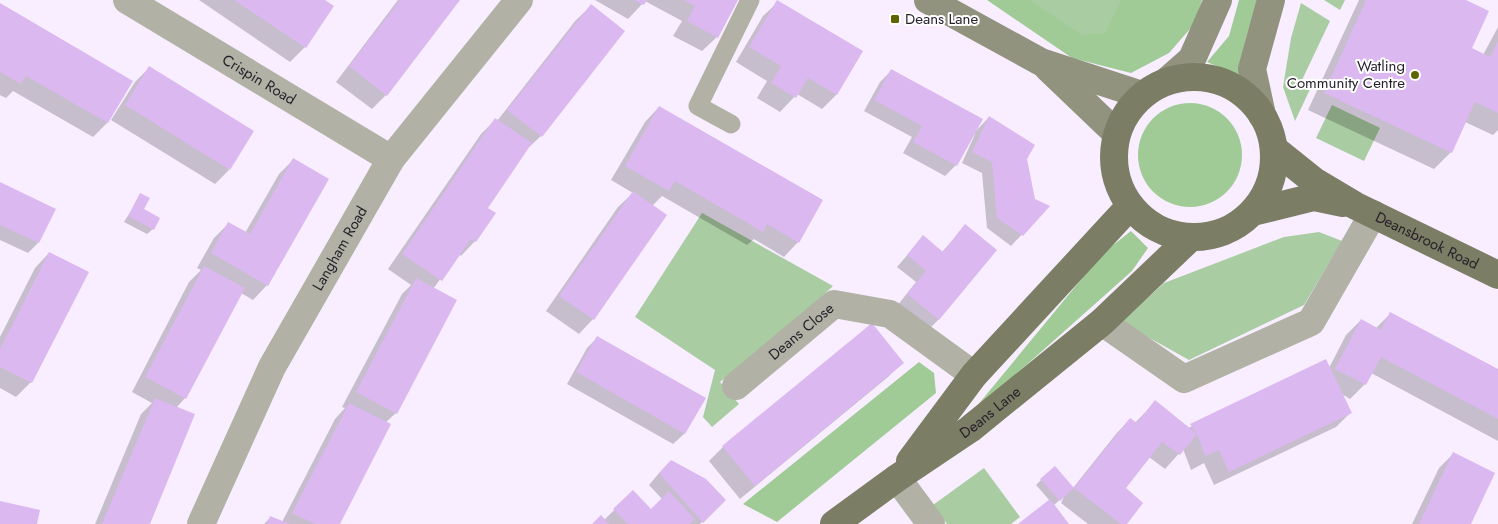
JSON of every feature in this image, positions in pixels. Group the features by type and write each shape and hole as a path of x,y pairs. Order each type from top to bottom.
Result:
{"main road":[{"path":"1194,77 1218,81 1243,94 1262,115 1274,149 1274,168 1265,195 1253,212 1224,235 1190,238 1162,231 1130,206 1117,181 1114,170 1116,133 1124,116 1142,95 1166,81 1194,77"},
{"name":"Deansbrook Road","path":"1274,149 1314,181 1364,210 1498,275"},
{"name":"Deansbrook Road","path":"1253,212 1314,197 1364,210"},
{"name":"Deans Lane","path":"897,478 974,375 1130,206"},
{"name":"Deans Lane","path":"834,524 897,478 970,429 1102,322 1190,238"}],"street":[{"name":"Crispin Road","path":"127,0 390,159"},
{"name":"Langham Road","path":"201,524 272,367 390,159 519,0"},
{"path":"928,0 1042,62 1142,95"},
{"path":"1166,81 1192,59 1218,0"},
{"path":"1262,115 1252,69 1272,0"},
{"path":"1042,62 1116,133"},
{"path":"1102,322 1184,379 1311,322 1364,210"},
{"name":"Deans Close","path":"736,386 834,304 890,314 974,375"},
{"path":"897,478 931,524"}],"lane":[{"path":"731,124 698,106 750,0"}],"green space":[{"path":"987,0 1030,0 1082,35 1105,33 1121,0 1202,0 1196,22 1169,53 1131,73 1072,58"},
{"path":"998,0 1199,0 1134,58"},
{"path":"1239,0 1257,0 1245,42 1242,77 1207,62 1229,36"},
{"path":"1324,0 1345,0 1340,10"},
{"path":"1301,3 1330,21 1302,80 1312,85 1295,121 1283,87 1291,38"},
{"path":"1190,103 1210,107 1219,112 1233,126 1238,135 1242,155 1238,175 1233,184 1219,198 1210,203 1190,207 1170,203 1161,198 1147,184 1142,175 1138,155 1142,135 1147,126 1161,112 1170,107"},
{"path":"1332,105 1380,128 1364,161 1316,138"},
{"path":"702,213 833,286 783,332 720,382 739,404 712,427 703,417 715,370 635,317"},
{"path":"1131,231 1148,248 1132,271 967,418 1103,253"},
{"path":"1319,232 1342,241 1304,305 1189,360 1121,322 1164,283 1284,237"},
{"path":"919,362 934,373 936,393 777,522 743,504"},
{"path":"984,468 1020,517 1011,524 947,524 933,505"}],"building":[{"path":"234,0 325,0 334,6 306,48"},
{"path":"400,0 460,0 387,96 349,66"},
{"path":"634,0 647,0 644,5"},
{"path":"684,0 738,0 718,38 687,21 695,6"},
{"path":"777,0 863,51 837,95 808,78 796,98 771,83 781,66 749,47"},
{"name":"Watling Community Centre","path":"1366,0 1466,0 1489,11 1472,48 1490,57 1498,41 1498,113 1475,102 1452,153 1324,93"},
{"path":"0,3 133,81 108,123 26,76 21,84 0,72"},
{"path":"591,4 625,31 542,137 507,110"},
{"path":"149,66 254,131 230,170 125,105"},
{"path":"891,69 983,119 957,166 913,142 922,126 874,100"},
{"path":"659,106 823,200 799,243 767,224 763,232 675,181 669,191 625,166"},
{"path":"989,116 1035,145 1027,159 1035,199 1050,206 1023,236 997,218 992,162 972,152"},
{"path":"495,118 532,143 488,208 496,213 476,242 471,239 442,281 402,254"},
{"path":"293,158 329,179 268,286 211,253 228,222 250,234"},
{"path":"0,182 56,209 39,243 0,225"},
{"path":"633,191 667,215 594,320 559,296"},
{"path":"140,193 150,198 144,209 160,218 154,230 128,216"},
{"path":"965,224 997,250 939,320 907,294 926,271 907,255 923,235 943,252"},
{"path":"49,252 89,272 32,383 0,367 0,349"},
{"path":"204,266 245,288 186,399 145,377"},
{"path":"416,278 457,300 397,414 356,392"},
{"path":"1390,312 1498,369 1498,419 1381,357 1366,385 1335,369 1361,319 1381,330"},
{"path":"872,323 904,363 755,486 722,446"},
{"path":"597,336 706,398 685,434 576,372"},
{"path":"1326,359 1352,413 1229,472 1219,450 1205,456 1197,434 1190,424"},
{"path":"155,398 195,414 150,524 102,524"},
{"path":"1155,400 1197,434 1180,455 1162,442 1126,488 1143,503 1127,524 1121,524 1074,488 1130,418 1137,423"},
{"path":"349,403 391,424 340,524 315,524 292,513"},
{"path":"1453,452 1495,473 1471,524 1419,524"},
{"path":"671,460 706,479 726,500 703,523 659,473"},
{"path":"1055,466 1074,488 1060,501 1040,479"},
{"path":"633,490 651,509 669,491 695,519 689,524 628,524 613,509"},
{"path":"1050,499 1069,524 1018,524"},
{"path":"0,501 40,510 37,524 0,524"},
{"path":"601,515 609,524 592,524"},
{"path":"270,516 290,524 267,524"}],"place":[{"name":"Deans Lane","path":"895,19"},
{"name":"Watling Community Centre","path":"1415,75"}]}
